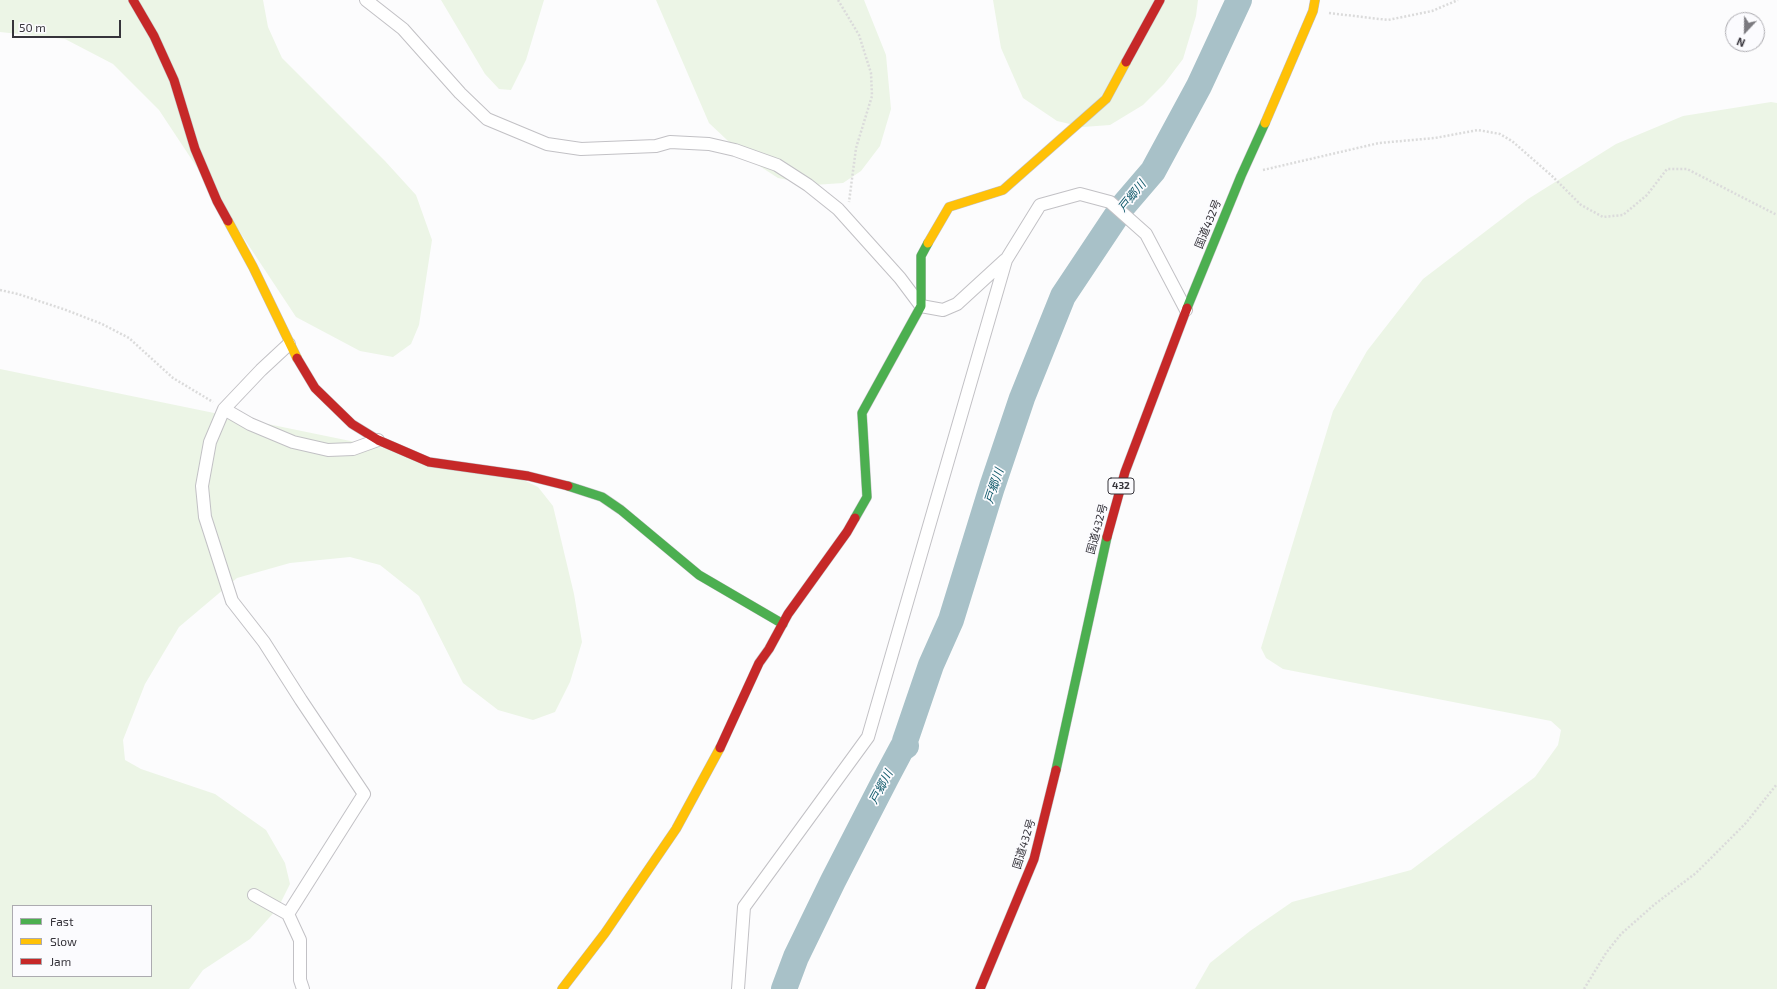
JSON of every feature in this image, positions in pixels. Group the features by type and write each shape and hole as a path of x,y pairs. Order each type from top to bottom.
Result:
{"main road":[{"path":"133,0 154,36 174,80 195,149 217,200 253,267 289,344 315,388 352,424 378,440 429,462 528,476 562,484 602,497 621,510 699,575 782,624"},
{"path":"562,989 605,933 676,829 712,765 759,663 769,649 788,614 848,532 867,497 862,413 921,306 921,256 949,207 1004,190 1106,99 1160,0"},
{"name":"国道432号","path":"980,989 1034,859 1049,800 1106,540 1125,472 1186,310 1241,176 1274,104 1313,11 1315,0"}],"street":[{"path":"366,0 403,29 460,93 487,119 547,144 581,149 656,146 670,142 709,144 735,150 777,165 808,185 838,209 900,278 921,306 943,310 957,304 1006,260"},
{"path":"738,989 744,907 868,737 1006,260 1040,204 1080,194 1110,202 1146,234 1186,310"},
{"path":"288,914 364,794 264,642 232,601 205,517 202,486 210,442 224,409 261,370 289,344"},
{"path":"224,409 250,424 292,442 328,450 353,449 378,440"},
{"path":"254,895 288,914 300,940 300,980 303,989"}],"path":[{"path":"838,0 859,35 871,73 872,96 856,148 848,219"},
{"path":"1313,11 1388,20 1432,12 1458,0"},
{"path":"1241,176 1379,143 1435,138 1478,130 1500,134 1512,141 1552,176 1581,205 1603,217 1623,215 1647,195 1667,169 1687,169 1777,215"},
{"path":"0,290 18,294 66,310 102,324 129,338 173,378 224,409"},
{"path":"1584,989 1606,953 1621,934 1696,873 1745,824 1777,784"}],"green space":[{"path":"0,0 263,0 268,27 282,58 385,161 416,195 432,240 419,325 411,344 393,357 360,351 296,317 159,110 113,64 65,39 0,32"},
{"path":"441,0 544,0 526,60 511,90 499,89 485,74"},
{"path":"656,0 864,0 886,55 891,109 880,146 861,171 843,183 814,185 778,178 744,156 709,123"},
{"path":"993,0 1198,0 1196,16 1183,59 1164,84 1143,105 1110,125 1083,127 1057,121 1023,98 1001,48"},
{"path":"1771,102 1777,103 1777,989 1195,989 1210,963 1250,931 1292,902 1411,870 1535,777 1558,745 1561,730 1551,721 1283,669 1266,658 1261,648 1333,411 1367,351 1423,279 1528,199 1616,144 1683,116"},
{"path":"0,369 511,474 538,487 553,506 574,594 582,642 570,682 555,712 533,720 498,710 463,683 419,596 380,565 350,557 290,563 237,578 179,627 145,684 123,740 125,760 141,769 215,794 266,830 285,863 290,884 278,908 250,939 203,970 189,989 0,989"}],"waterway":[{"name":"戸郷川","path":"784,989 796,957 833,881 902,748 906,746 905,741 931,665 951,620 992,487 1022,398 1063,296 1123,206 1153,171 1199,86 1239,0"}],"traffic: fast":[{"path":"1187,308 1241,176 1265,123"},
{"path":"855,518 867,497 862,413 921,306 921,256 928,243"},
{"path":"568,486 602,497 621,510 699,575 783,624"},
{"path":"1056,770 1107,537"}],"traffic: slow":[{"path":"1265,123 1313,11 1315,0"},
{"path":"928,243 949,207 1003,190 1106,99 1126,62"},
{"path":"228,221 253,267 297,358"},
{"path":"562,989 605,933 676,829 720,748"}],"traffic: jam":[{"path":"133,0 154,36 174,80 195,149 217,201 228,221"},
{"path":"1126,62 1160,0"},
{"path":"1107,537 1125,472 1187,308"},
{"path":"297,358 315,388 352,424 378,440 429,462 528,476 568,486"},
{"path":"720,748 759,663 769,649 788,614 847,532 855,518"},
{"path":"980,989 1034,859 1056,770"}]}
